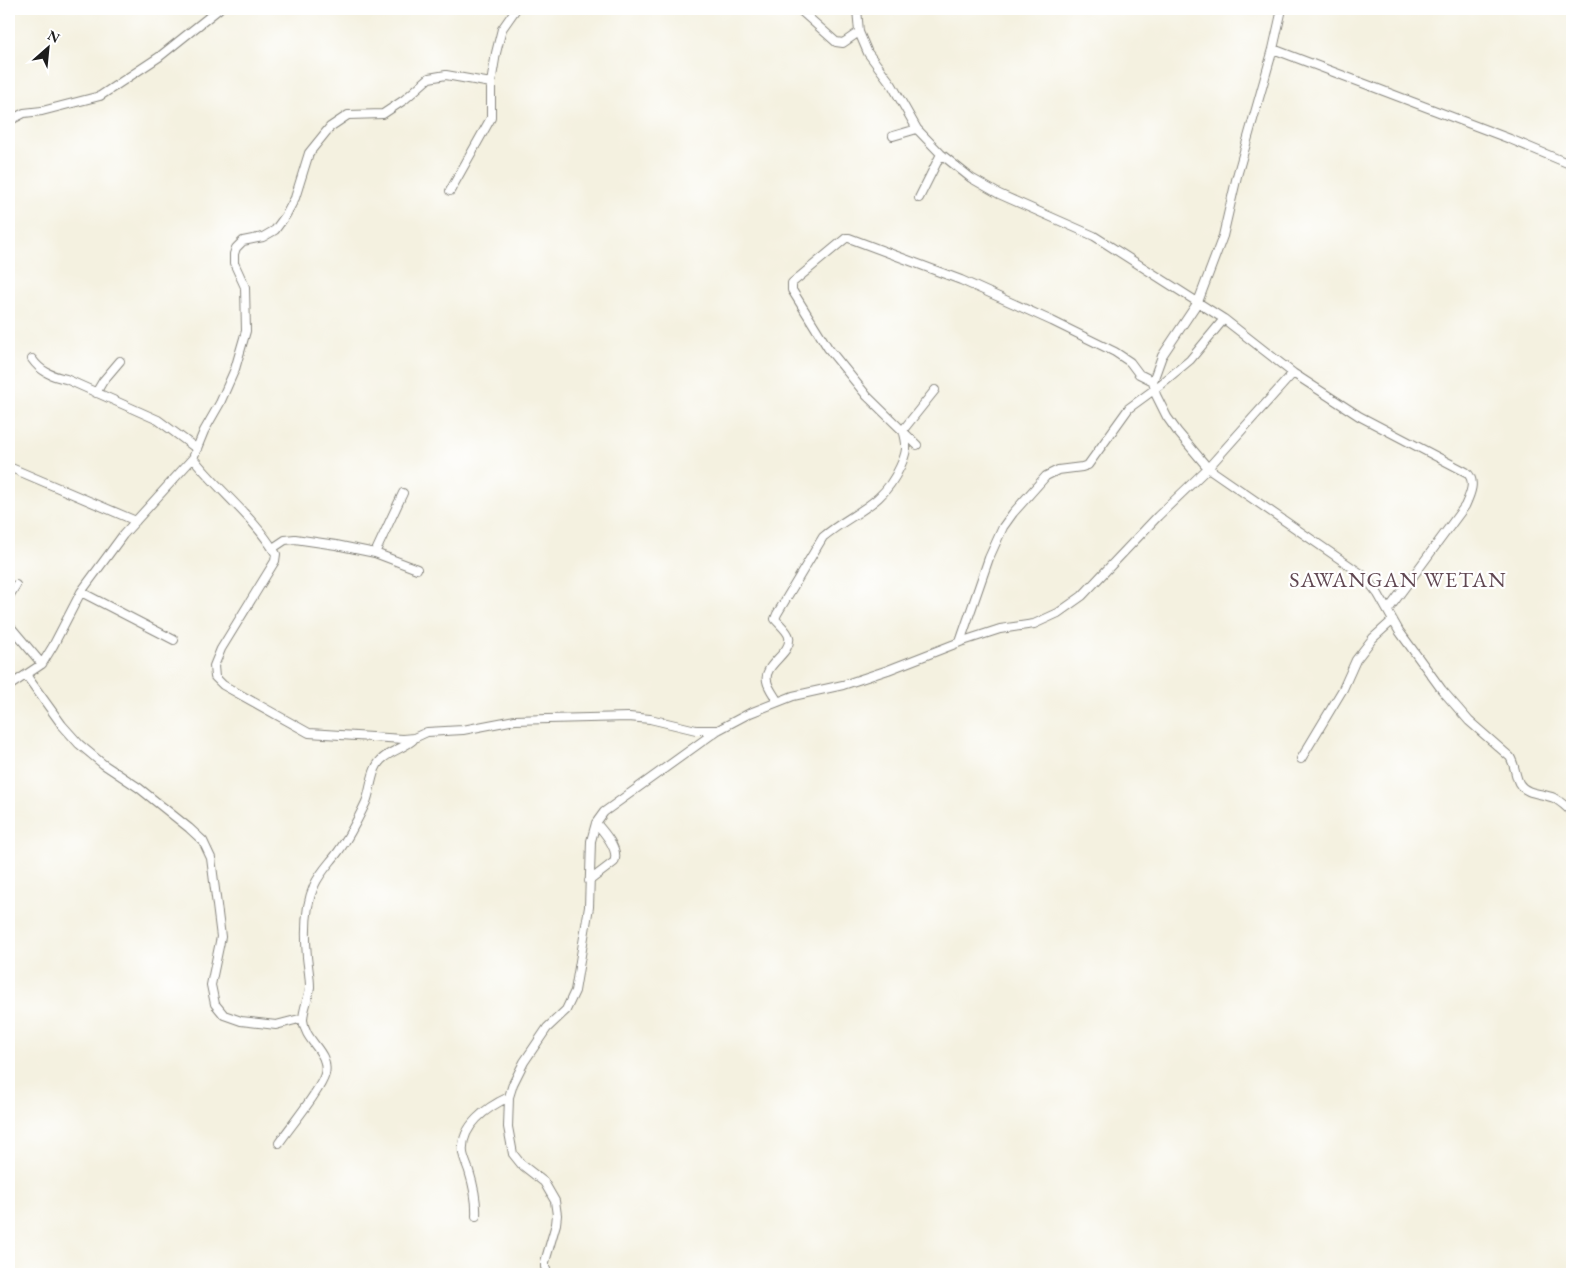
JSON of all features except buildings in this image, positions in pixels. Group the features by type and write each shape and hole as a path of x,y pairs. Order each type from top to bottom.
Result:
{"street":[{"path":"9,121 24,113 42,111 100,96 159,57 219,9"},
{"path":"450,191 491,118 491,83 502,30 516,9"},
{"path":"799,9 836,42 843,43 859,32"},
{"path":"857,9 859,32 868,53 892,85 917,130 941,154 971,178 999,194 1094,236 1224,319 1293,373 1359,416 1466,472 1471,477 1470,496 1454,522 1388,610"},
{"path":"1154,385 1162,356 1198,302 1223,236 1237,176 1273,49 1282,9"},
{"path":"1273,49 1572,165"},
{"path":"9,686 42,664 54,646 62,626 81,592 122,535 193,458 204,431 220,403 235,369 246,331 245,287 234,263 236,248 243,241 263,237 275,230 295,198 309,153 330,127 348,115 383,114 404,100 429,78 446,75 491,83"},
{"path":"892,136 917,130"},
{"path":"919,198 941,154"},
{"path":"917,445 904,430 867,396 828,348 792,290 792,283 846,238 961,280 1052,321 1115,352 1130,362 1139,374 1154,385 1167,417 1208,468 1364,575 1418,658 1442,690 1469,721 1510,757 1515,764 1519,783 1533,793 1553,798 1566,806 1572,813"},
{"path":"960,642 989,558 1003,527 1013,513 1046,476 1058,470 1088,465 1129,408 1154,385 1190,360 1224,319"},
{"path":"32,359 44,372 158,420 197,449"},
{"path":"96,393 103,381 120,361"},
{"path":"548,1274 545,1262 556,1224 555,1201 544,1182 521,1164 513,1154 508,1127 509,1097 513,1084 533,1048 547,1028 566,1010 575,991 589,907 592,841 596,823 604,812 718,730 750,713 793,696 843,684 888,670 960,642 1000,629 1034,624 1046,620 1070,606 1208,468 1293,373"},
{"path":"778,702 767,682 767,675 787,647 790,639 789,635 775,619 777,614 823,537 872,504 894,482 906,455 907,444 904,430 935,390"},
{"path":"193,458 250,519 276,554 275,561 221,649 214,666 215,677 223,685 310,734 403,739 414,738 427,732 463,730 515,720 629,717 650,718 696,730 718,730"},
{"path":"9,467 136,521"},
{"path":"374,553 403,494"},
{"path":"272,548 285,540 295,539 374,553 417,569"},
{"path":"9,596 16,584"},
{"path":"81,592 174,640"},
{"path":"1302,759 1343,689 1356,660 1373,638 1393,620"},
{"path":"9,625 42,664"},
{"path":"26,675 62,725 79,744 103,764 139,788 203,841 211,858 220,937 211,985 215,1004 219,1010 224,1015 241,1021 276,1025 303,1018"},
{"path":"279,1144 316,1091 324,1076 326,1066 324,1056 310,1040 303,1018 310,989 307,936 309,905 314,887 321,874 339,851 354,824 366,801 380,761 397,748 411,742 414,738"},
{"path":"589,881 616,859 615,851 596,823"},
{"path":"476,1216 477,1202 474,1186 463,1154 463,1142 474,1121 491,1107 509,1097"}],"district":[{"name":"SAWANGAN WETAN","path":"1398,579"}]}
